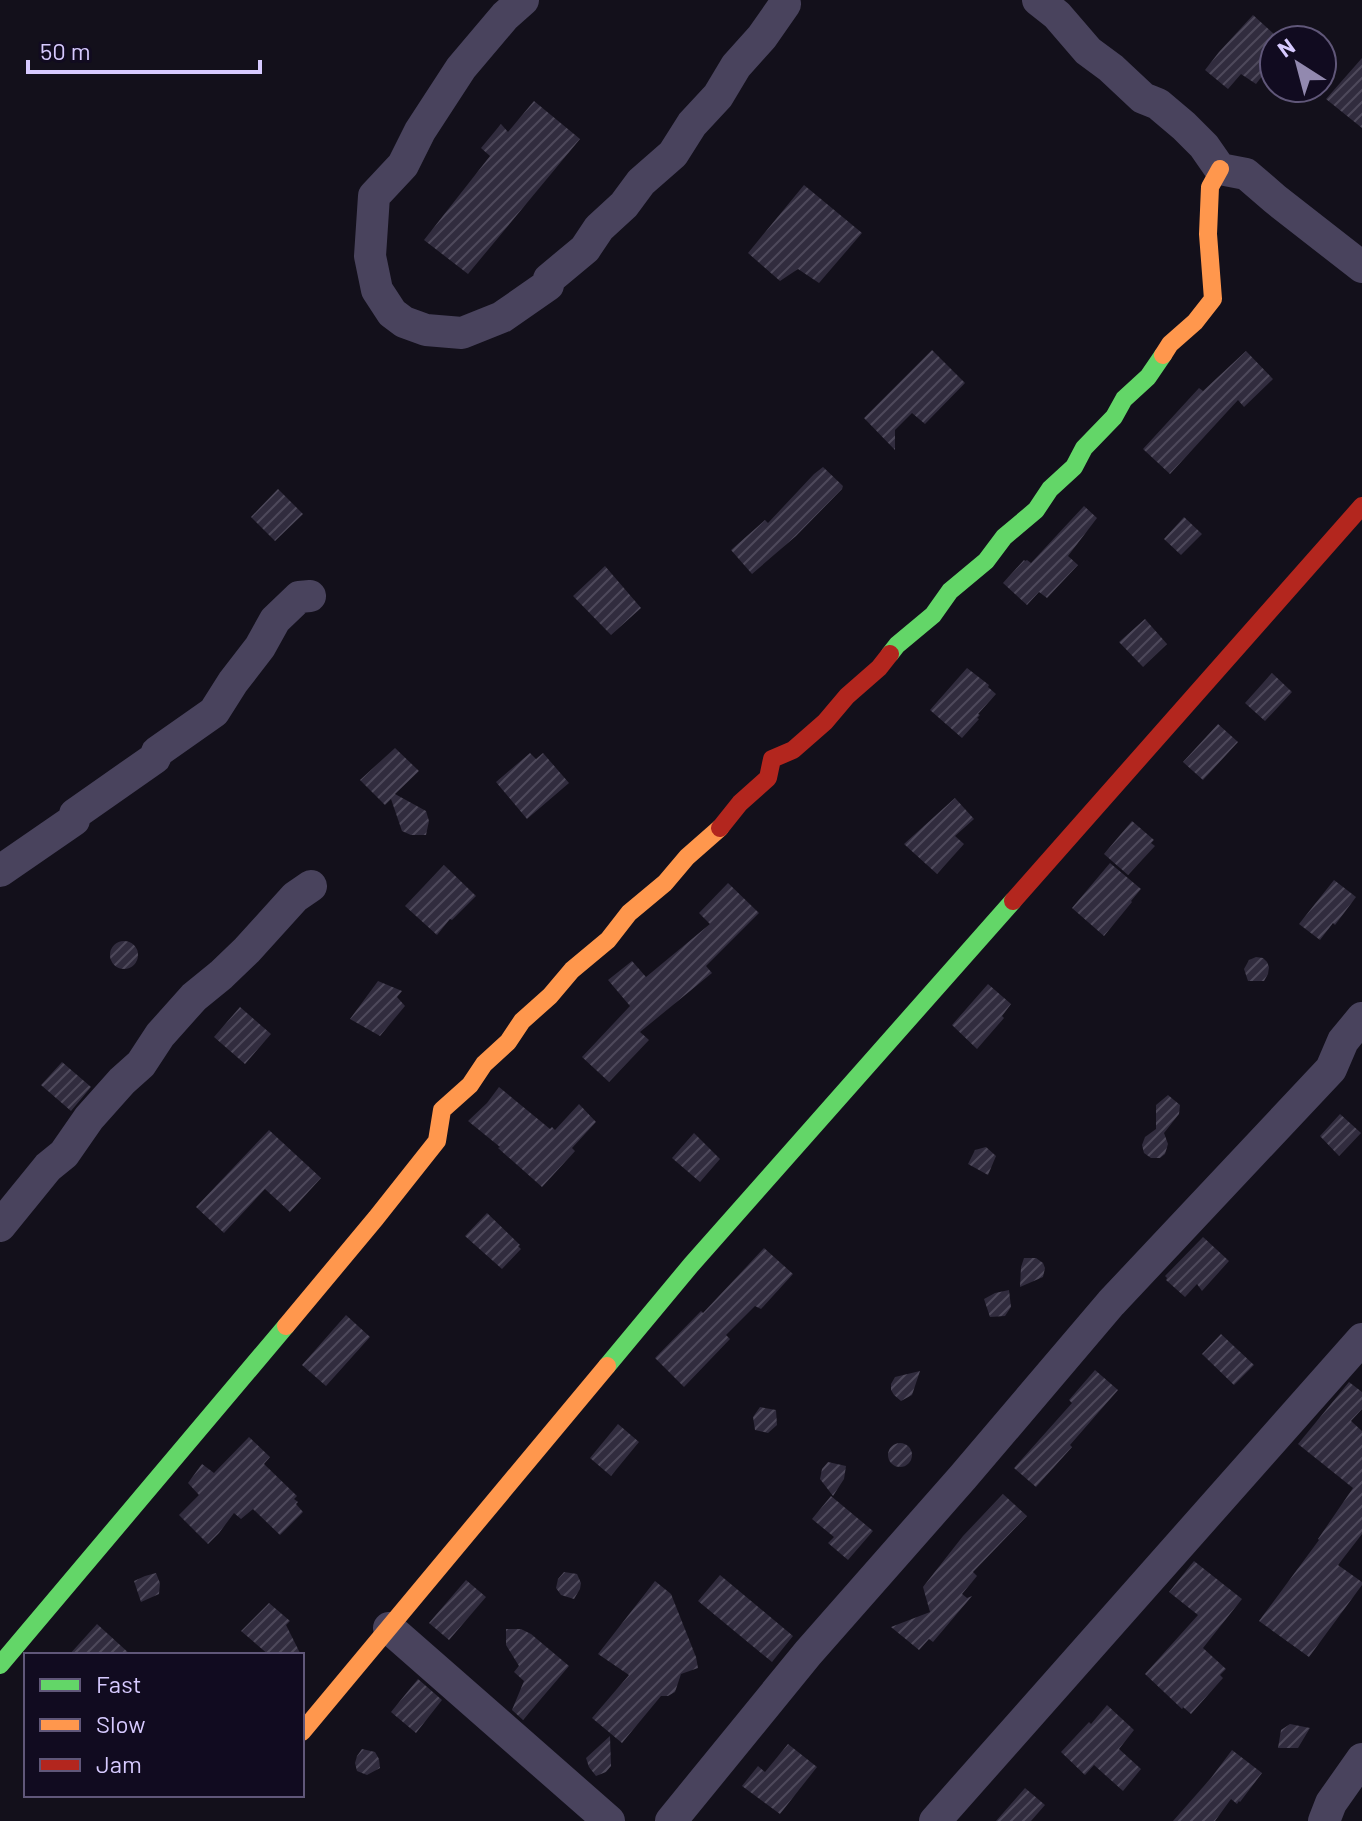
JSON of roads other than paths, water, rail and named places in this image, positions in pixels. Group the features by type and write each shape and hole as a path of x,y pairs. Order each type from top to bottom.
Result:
{"street":[{"path":"523,0 505,16 461,68 420,131 403,165 374,196 370,256 377,290 392,313 404,322 426,330 462,333 502,317 548,285 549,279 585,249 599,228 624,205 641,182 673,154 692,124 718,96 736,66 762,37 785,4"},
{"path":"1038,0 1057,15 1088,51 1143,98 1158,104 1184,126 1204,146 1220,169 1246,174 1362,267"},
{"path":"0,1665 376,1218 437,1141 442,1110 470,1085 522,1021 550,996 572,970 608,940 629,913 665,883 687,857 722,827 740,803 768,778 772,759 793,750 825,722 847,696 879,668 897,645 933,615 950,591 986,561 1004,537 1036,510 1050,489 1074,467 1084,448 1114,417 1124,399 1148,377 1170,344 1195,322 1213,299 1208,234 1210,187 1220,169"},
{"path":"304,1730 691,1265 1362,506"},
{"path":"0,871 74,820 75,814 214,712 260,647 275,620 299,597 310,596"},
{"path":"0,1226 48,1167 64,1154 89,1118 141,1064 160,1035 194,997 230,967 295,897 311,886"},
{"path":"671,1821 808,1653 1111,1303 1331,1069 1343,1041 1362,1018"},
{"path":"935,1821 1362,1339"},
{"path":"389,1628 609,1821"},
{"path":"1324,1821 1331,1803 1362,1759"}]}
